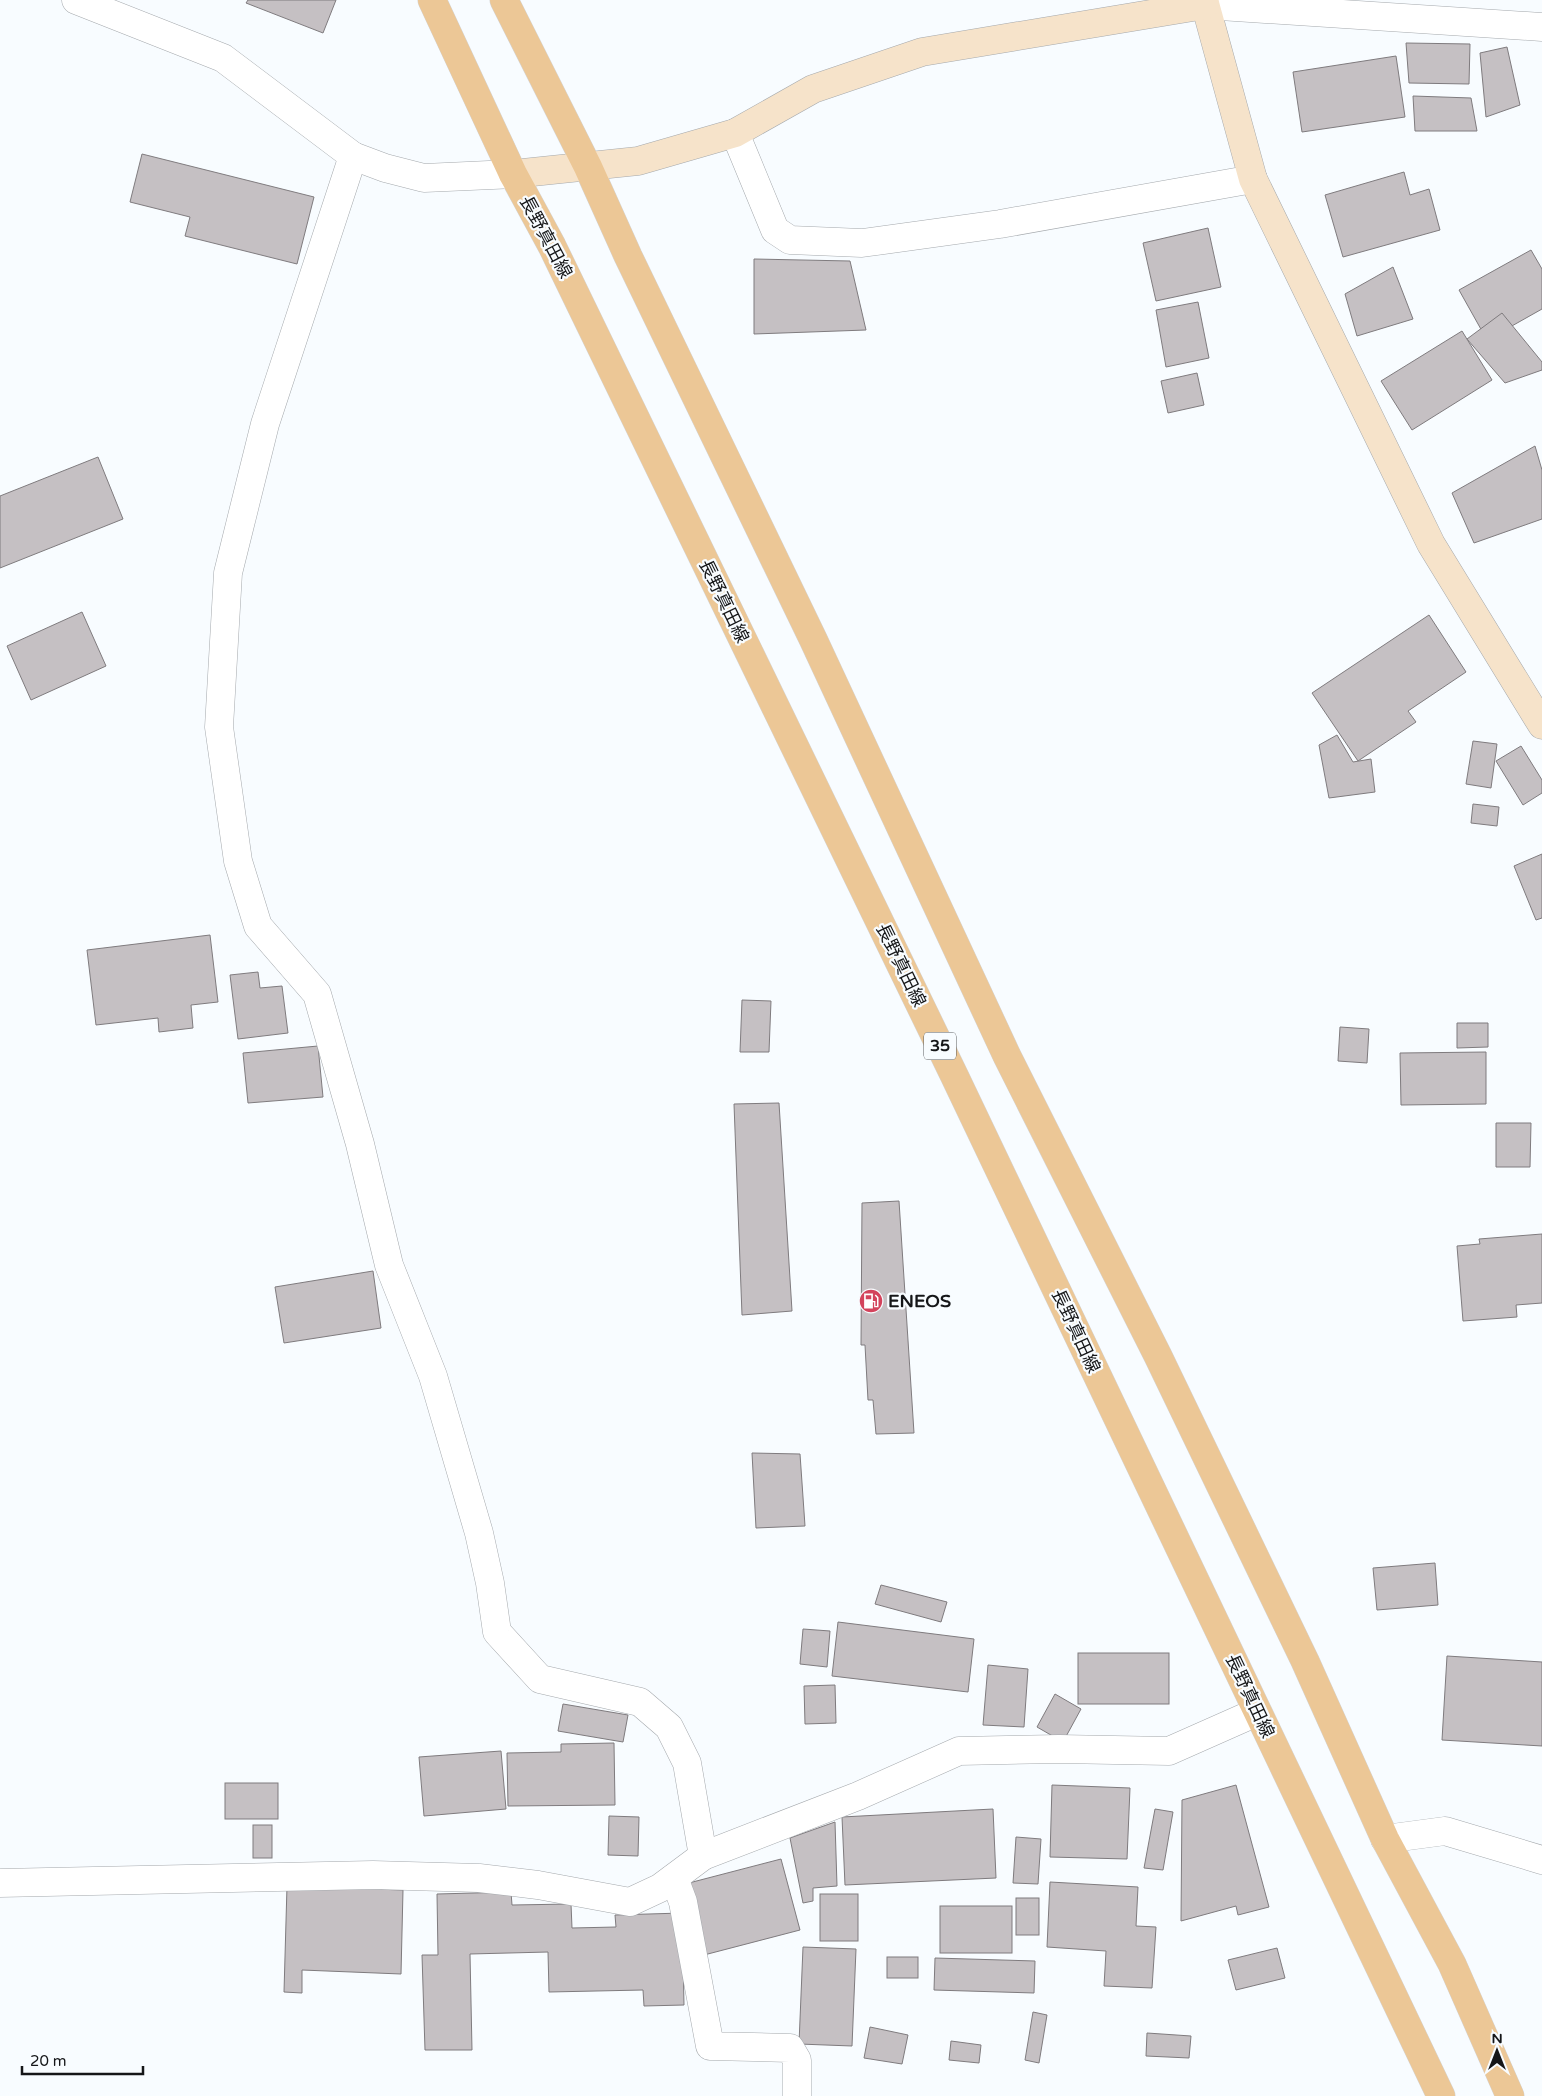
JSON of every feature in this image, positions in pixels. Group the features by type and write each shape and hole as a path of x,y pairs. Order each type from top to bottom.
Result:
{"main road":[{"name":"長野真田線","path":"432,0 513,174 557,254 915,995 1441,2096"},
{"path":"504,0 588,167 628,256 818,648 1007,1056 1158,1356 1305,1661 1385,1839 1452,1964 1510,2096"}],"street":[{"path":"76,0 223,58 353,156 384,168 424,178 513,174 638,161 735,133 813,89 922,52 1204,3 1542,27"},
{"path":"1204,3 1253,179 1431,544 1542,725"},
{"path":"735,133 775,230 790,240 862,243 1000,224 1253,179"},
{"path":"353,156 265,424 228,573 219,726 238,862 258,926 317,994 360,1144 389,1265 433,1376 479,1533 490,1584 497,1632 540,1679 640,1702 669,1727 687,1764 703,1856"},
{"path":"0,1883 392,1876 479,1878 538,1885 630,1902 660,1888 703,1856 858,1796 959,1751 1059,1749 1169,1751 1258,1712"},
{"path":"1385,1839 1445,1831 1542,1860"},
{"path":"674,1878 684,1902 710,2046 790,2048 797,2060 797,2096"}],"building":[{"path":"248,0 336,0 323,33 246,3"},
{"path":"1406,43 1470,44 1469,84 1409,83"},
{"path":"1507,47 1520,105 1486,117 1480,53"},
{"path":"1396,56 1405,117 1302,132 1293,72"},
{"path":"1413,96 1471,98 1477,131 1415,131"},
{"path":"142,154 314,197 297,264 185,236 190,217 130,202"},
{"path":"1404,172 1410,195 1429,189 1440,230 1343,257 1325,195"},
{"path":"1208,228 1221,287 1156,301 1143,243"},
{"path":"1531,250 1542,269 1542,309 1487,340 1459,290"},
{"path":"754,259 850,261 866,330 754,334"},
{"path":"1393,267 1413,319 1357,336 1345,294"},
{"path":"1198,302 1209,358 1166,367 1156,310"},
{"path":"1502,313 1542,362 1542,370 1505,383 1467,339"},
{"path":"1462,331 1492,380 1412,430 1381,381"},
{"path":"1197,373 1204,405 1168,413 1161,381"},
{"path":"1535,446 1542,470 1542,519 1474,543 1452,493"},
{"path":"98,457 123,519 0,568 0,496"},
{"path":"82,612 106,666 31,700 7,646"},
{"path":"1429,615 1466,672 1408,711 1416,722 1358,761 1312,693"},
{"path":"1337,735 1353,762 1371,759 1375,792 1329,798 1319,745"},
{"path":"1473,741 1497,744 1491,788 1466,784"},
{"path":"1521,746 1542,780 1542,793 1523,805 1496,761"},
{"path":"1473,804 1499,807 1497,826 1471,823"},
{"path":"1542,854 1542,918 1536,920 1514,866"},
{"path":"210,935 218,1002 191,1005 193,1028 159,1032 158,1018 96,1025 87,950"},
{"path":"258,972 260,988 282,986 288,1033 238,1039 230,975"},
{"path":"742,1000 771,1001 769,1052 740,1052"},
{"path":"1457,1023 1488,1023 1488,1047 1457,1048"},
{"path":"1340,1027 1369,1029 1367,1063 1338,1061"},
{"path":"318,1046 323,1097 248,1103 243,1053"},
{"path":"1486,1052 1486,1104 1401,1105 1400,1053"},
{"path":"779,1103 792,1311 742,1315 734,1104"},
{"path":"1496,1123 1531,1123 1530,1167 1496,1167"},
{"path":"899,1201 914,1433 876,1434 873,1400 868,1400 865,1345 861,1345 862,1203"},
{"path":"1542,1234 1542,1303 1516,1305 1517,1317 1463,1321 1457,1246 1480,1244 1479,1239"},
{"path":"373,1271 381,1328 284,1343 275,1287"},
{"path":"752,1453 800,1454 805,1526 756,1528"},
{"path":"1435,1563 1438,1605 1377,1610 1373,1568"},
{"path":"881,1585 947,1602 941,1622 875,1604"},
{"path":"838,1622 974,1639 968,1692 832,1676"},
{"path":"803,1629 830,1631 827,1667 800,1664"},
{"path":"1078,1653 1169,1653 1169,1704 1078,1704"},
{"path":"1447,1656 1542,1662 1542,1746 1442,1740"},
{"path":"988,1665 1028,1669 1024,1727 983,1725"},
{"path":"835,1685 836,1723 805,1724 804,1686"},
{"path":"1055,1694 1081,1709 1063,1742 1037,1727"},
{"path":"563,1704 628,1715 623,1742 558,1731"},
{"path":"614,1743 615,1805 508,1806 507,1753 561,1752 561,1744"},
{"path":"501,1751 506,1809 424,1816 419,1757"},
{"path":"225,1783 278,1783 278,1819 225,1819"},
{"path":"1052,1785 1130,1788 1127,1859 1050,1857"},
{"path":"1236,1785 1269,1907 1238,1915 1236,1906 1181,1921 1182,1800"},
{"path":"993,1809 996,1878 845,1885 842,1817"},
{"path":"1155,1809 1173,1812 1163,1870 1144,1868"},
{"path":"609,1816 639,1817 638,1856 608,1855"},
{"path":"835,1822 837,1886 813,1888 813,1901 803,1903 790,1838"},
{"path":"253,1825 272,1825 272,1858 253,1858"},
{"path":"1016,1837 1041,1839 1038,1884 1013,1883"},
{"path":"781,1859 800,1930 704,1955 685,1884"},
{"path":"1050,1882 1138,1887 1136,1926 1156,1927 1152,1988 1104,1986 1106,1951 1047,1947"},
{"path":"287,1886 403,1890 401,1974 302,1970 302,1993 284,1992"},
{"path":"511,1892 512,1905 571,1904 572,1928 616,1927 615,1915 682,1913 684,2005 644,2006 643,1990 549,1992 548,1952 470,1954 472,2050 425,2050 422,1955 438,1955 437,1894"},
{"path":"820,1894 858,1894 858,1941 820,1941"},
{"path":"1016,1898 1039,1898 1039,1935 1016,1935"},
{"path":"940,1906 1012,1906 1012,1953 940,1953"},
{"path":"803,1947 856,1949 852,2046 799,2044"},
{"path":"1277,1948 1285,1978 1236,1990 1228,1960"},
{"path":"887,1957 918,1957 918,1978 887,1978"},
{"path":"935,1958 1035,1961 1034,1993 934,1990"},
{"path":"1033,2012 1047,2015 1039,2063 1025,2060"},
{"path":"870,2027 908,2035 902,2064 864,2058"},
{"path":"1147,2033 1191,2036 1189,2058 1146,2056"},
{"path":"951,2041 981,2045 979,2063 949,2060"}],"place":[{"name":"ENEOS","path":"871,1301"}]}
